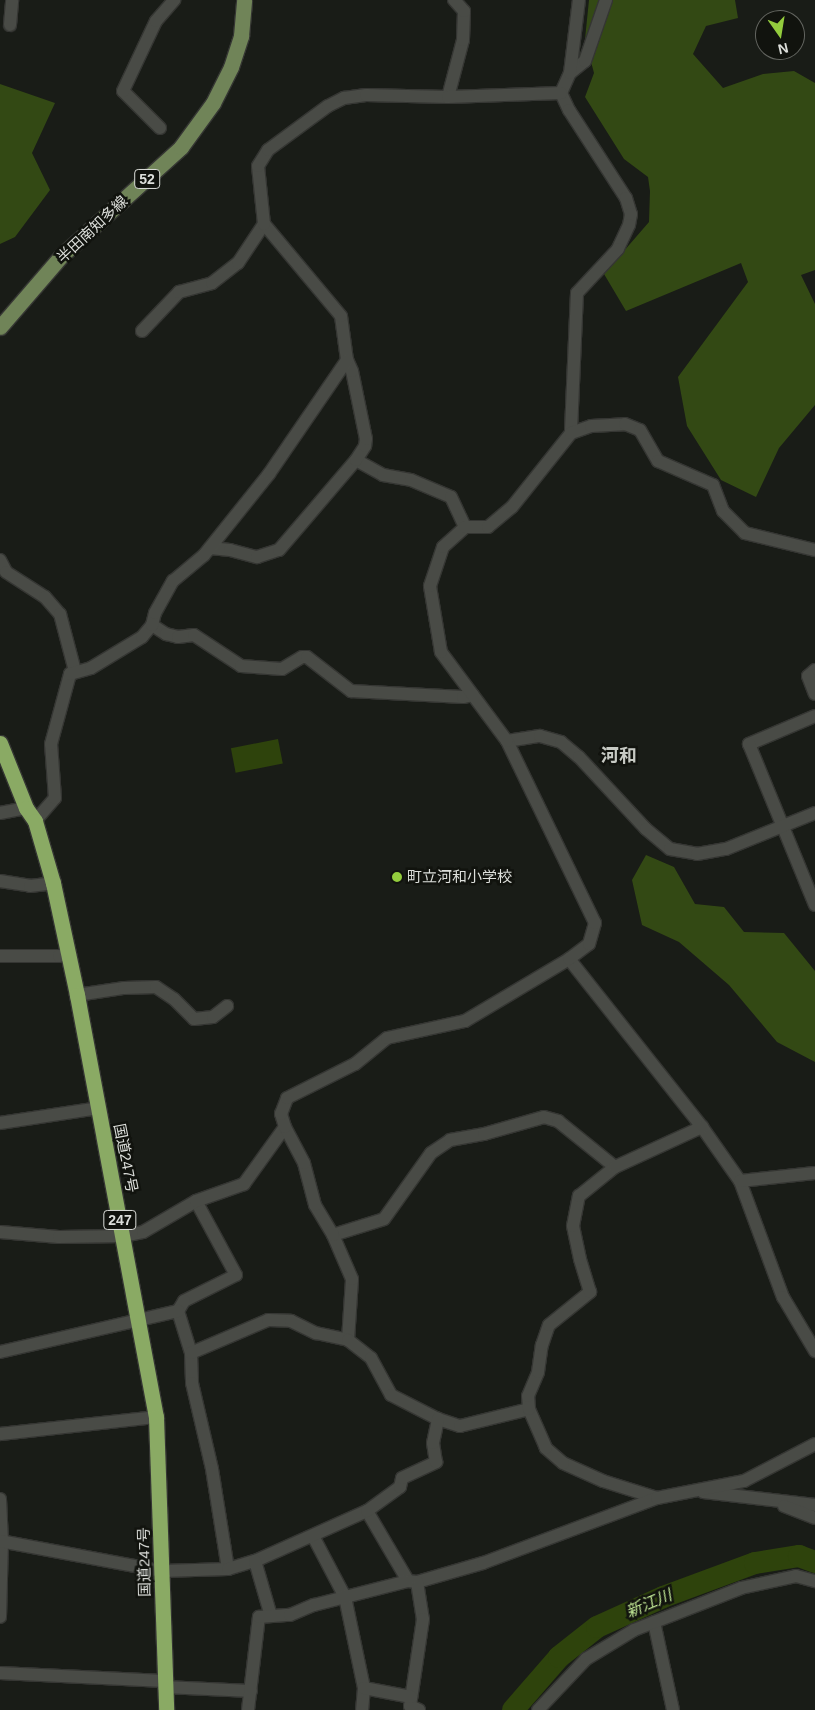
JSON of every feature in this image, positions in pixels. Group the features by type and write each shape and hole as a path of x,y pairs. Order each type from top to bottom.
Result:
{"highway":[{"name":"国道247号","path":"0,743 26,808 35,821 53,883 99,1108 156,1417 166,1710"}],"main road":[{"name":"半田南知多線","path":"0,327 61,256 181,147 212,103 231,67 241,36 244,0"}],"street":[{"path":"10,25 12,0"},
{"path":"160,128 123,91 156,21 174,0"},
{"path":"448,97 464,40 464,11 454,0"},
{"path":"571,433 577,293 618,249 629,225 631,214 626,198 569,110 561,93 570,73 579,0"},
{"path":"570,73 585,61 606,0"},
{"path":"210,548 230,550 257,557 279,550 356,460 365,446 366,433 352,371 347,360 341,316 264,224 258,166 268,150 328,106 344,98 366,95 448,97 561,93"},
{"path":"142,331 178,292 212,283 238,263 264,224"},
{"path":"35,821 54,798 51,744 70,674 91,668 142,637 152,625 155,613 173,581 210,548 269,474 347,360"},
{"path":"348,1340 352,1279 333,1235 315,1205 304,1163 281,1114 287,1098 355,1064 387,1038 466,1021 569,959 589,944 595,923 507,740 441,652 430,586 443,547 465,527 488,527 512,507 571,433 591,426 625,424 640,430 658,461 713,485 723,511 746,533 815,550"},
{"path":"356,460 383,475 411,480 451,497 465,527"},
{"path":"0,560 6,572 45,597 60,614 75,672"},
{"path":"152,625 166,634 178,637 194,635 241,666 282,669 302,657 307,657 351,692 463,697 473,695"},
{"path":"815,670 808,676 815,694"},
{"path":"815,716 749,744 815,905"},
{"path":"507,740 540,736 561,742 579,757 646,828 670,849 697,854 726,849 815,813"},
{"path":"0,813 26,808"},
{"path":"0,881 30,886 53,883"},
{"path":"0,956 59,956 68,954"},
{"path":"569,959 702,1127 740,1181 783,1297 815,1351"},
{"path":"77,995 124,988 156,987 174,999 194,1019 213,1017 227,1006"},
{"path":"0,1123 99,1108"},
{"path":"333,1235 384,1219 431,1153 450,1140 484,1134 544,1117 558,1121 615,1167"},
{"path":"0,1232 59,1237 123,1236 143,1232 196,1201 244,1184 286,1127"},
{"path":"657,1498 603,1481 563,1463 546,1448 529,1410 528,1396 538,1372 542,1345 549,1325 590,1292 573,1226 579,1196 615,1167 702,1127"},
{"path":"740,1181 815,1173"},
{"path":"0,1352 178,1311 184,1302 236,1275 196,1201"},
{"path":"178,1311 191,1353 192,1383 212,1469 228,1569"},
{"path":"191,1353 268,1320 291,1321 316,1333 348,1340 371,1358 390,1395 438,1419 460,1426 529,1410"},
{"path":"0,1434 156,1417"},
{"path":"1,1541 162,1571 228,1569 255,1561 367,1511 400,1487 402,1478 436,1462 433,1444 438,1419"},
{"path":"248,1710 252,1691 259,1617 290,1615 314,1605 483,1563 657,1498 744,1481 815,1444"},
{"path":"690,1491 815,1505"},
{"path":"0,1500 0,1617"},
{"path":"773,1501 815,1518"},
{"path":"367,1511 413,1581 423,1619 410,1706 419,1710"},
{"path":"313,1536 345,1597 364,1688 362,1710"},
{"path":"255,1561 271,1616"},
{"path":"538,1710 586,1659 634,1630 741,1588 796,1576 815,1581"},
{"path":"654,1622 673,1710"},
{"path":"0,1673 252,1691"},
{"path":"364,1688 411,1697"}],"shaded area":[{"path":"589,0 735,0 738,18 706,26 693,54 723,88 763,74 794,71 815,83 815,270 801,275 815,304 815,405 779,448 756,497 721,480 687,426 678,377 748,282 741,263 626,311 604,274 649,222 650,191 648,177 624,159 585,97 594,73 585,39"},
{"path":"0,84 55,103 32,153 50,190 15,237 0,244"},
{"path":"278,739 283,764 236,773 231,748"},
{"path":"646,855 674,867 695,904 724,907 744,932 784,933 815,971 815,1062 777,1042 729,985 679,942 642,925 632,880"}],"waterway":[{"name":"新江川","path":"513,1710 559,1657 597,1627 663,1597 755,1563 799,1556 815,1562"}],"place":[{"name":"町立河和小学校","path":"397,877"}],"district":[{"name":"河和","path":"619,756"}]}
